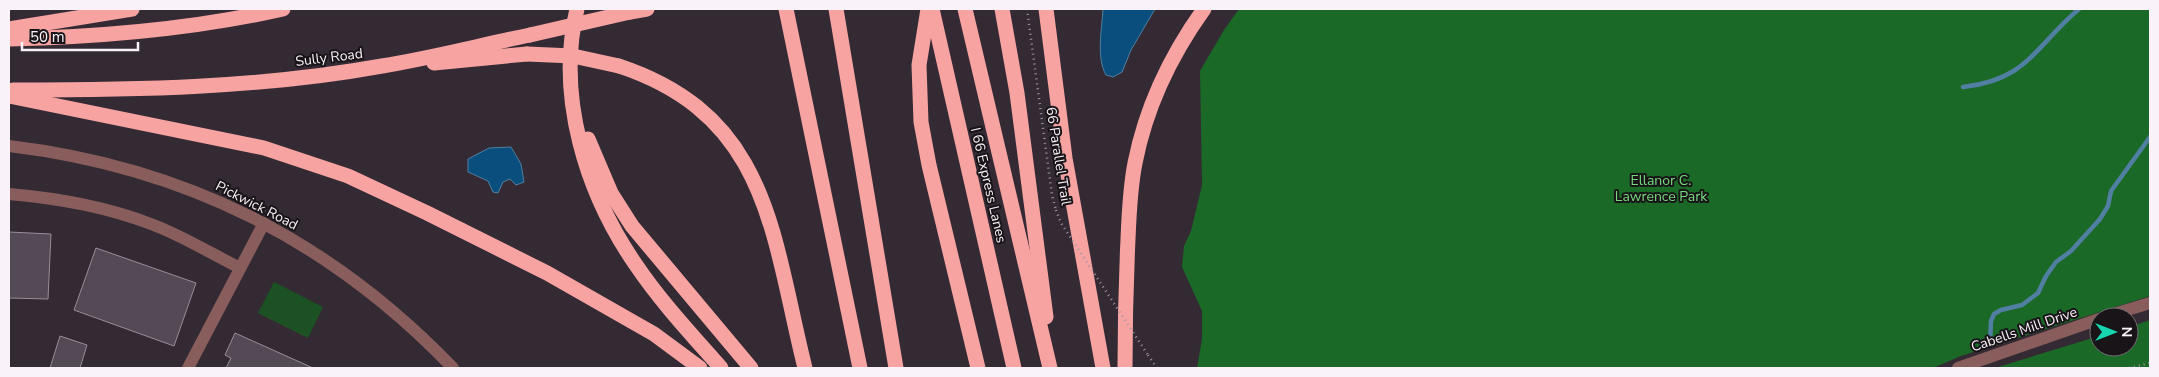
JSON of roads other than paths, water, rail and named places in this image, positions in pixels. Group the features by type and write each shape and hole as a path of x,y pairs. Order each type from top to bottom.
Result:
{"highway":[{"path":"9,28 132,9"},
{"path":"9,39 74,37 161,29 216,22 283,9"},
{"path":"577,9 571,62 574,107 584,159 603,206 636,265 721,368"},
{"name":"Sully Road","path":"9,90 186,87 296,78 382,66 647,9"},
{"path":"786,9 860,368"},
{"path":"836,9 896,368"},
{"path":"930,9 919,65 919,104 929,165 978,368"},
{"name":"I 66 Express Lanes","path":"930,9 1014,367"},
{"path":"965,9 1051,368"},
{"path":"1002,9 1017,93 1051,368"},
{"path":"1046,9 1065,158 1103,368"},
{"path":"1125,368 1130,198 1135,164 1144,127 1159,87 1182,42 1204,9"},
{"path":"382,66 527,54 573,56 619,66 656,80 689,100 716,124 743,160 759,190 770,219 805,368"},
{"path":"571,62 577,101 590,144 604,179 620,209 657,257 752,368"},
{"path":"9,96 264,148 348,176 427,212 547,273 648,330 700,368"}],"street":[{"name":"Pickwick Road","path":"9,146 82,157 151,175 217,200 264,223 314,252 372,294 429,343 453,368"},
{"path":"9,194 34,196 94,208 152,224 240,268"},
{"path":"188,368 264,223"},
{"path":"2137,307 2150,303"},
{"name":"Cabells Mill Drive","path":"1958,368 2089,322"}],"water":[{"path":"1103,9 1155,9 1131,50 1122,72 1113,77 1106,75 1101,60 1100,43"},
{"path":"511,147 521,164 524,182 516,185 510,179 503,182 498,193 493,192 488,181 468,172 468,159 489,148"}],"waterway":[{"path":"1963,87 1985,83 2017,69 2079,9"},
{"path":"1990,343 1991,321 1994,314 2001,310 2022,305 2038,293 2046,276 2056,262 2071,251 2100,219 2108,206 2111,191 2150,137"}],"park label":[{"name":"Ellanor C. Lawrence Park","path":"1661,188"}]}
